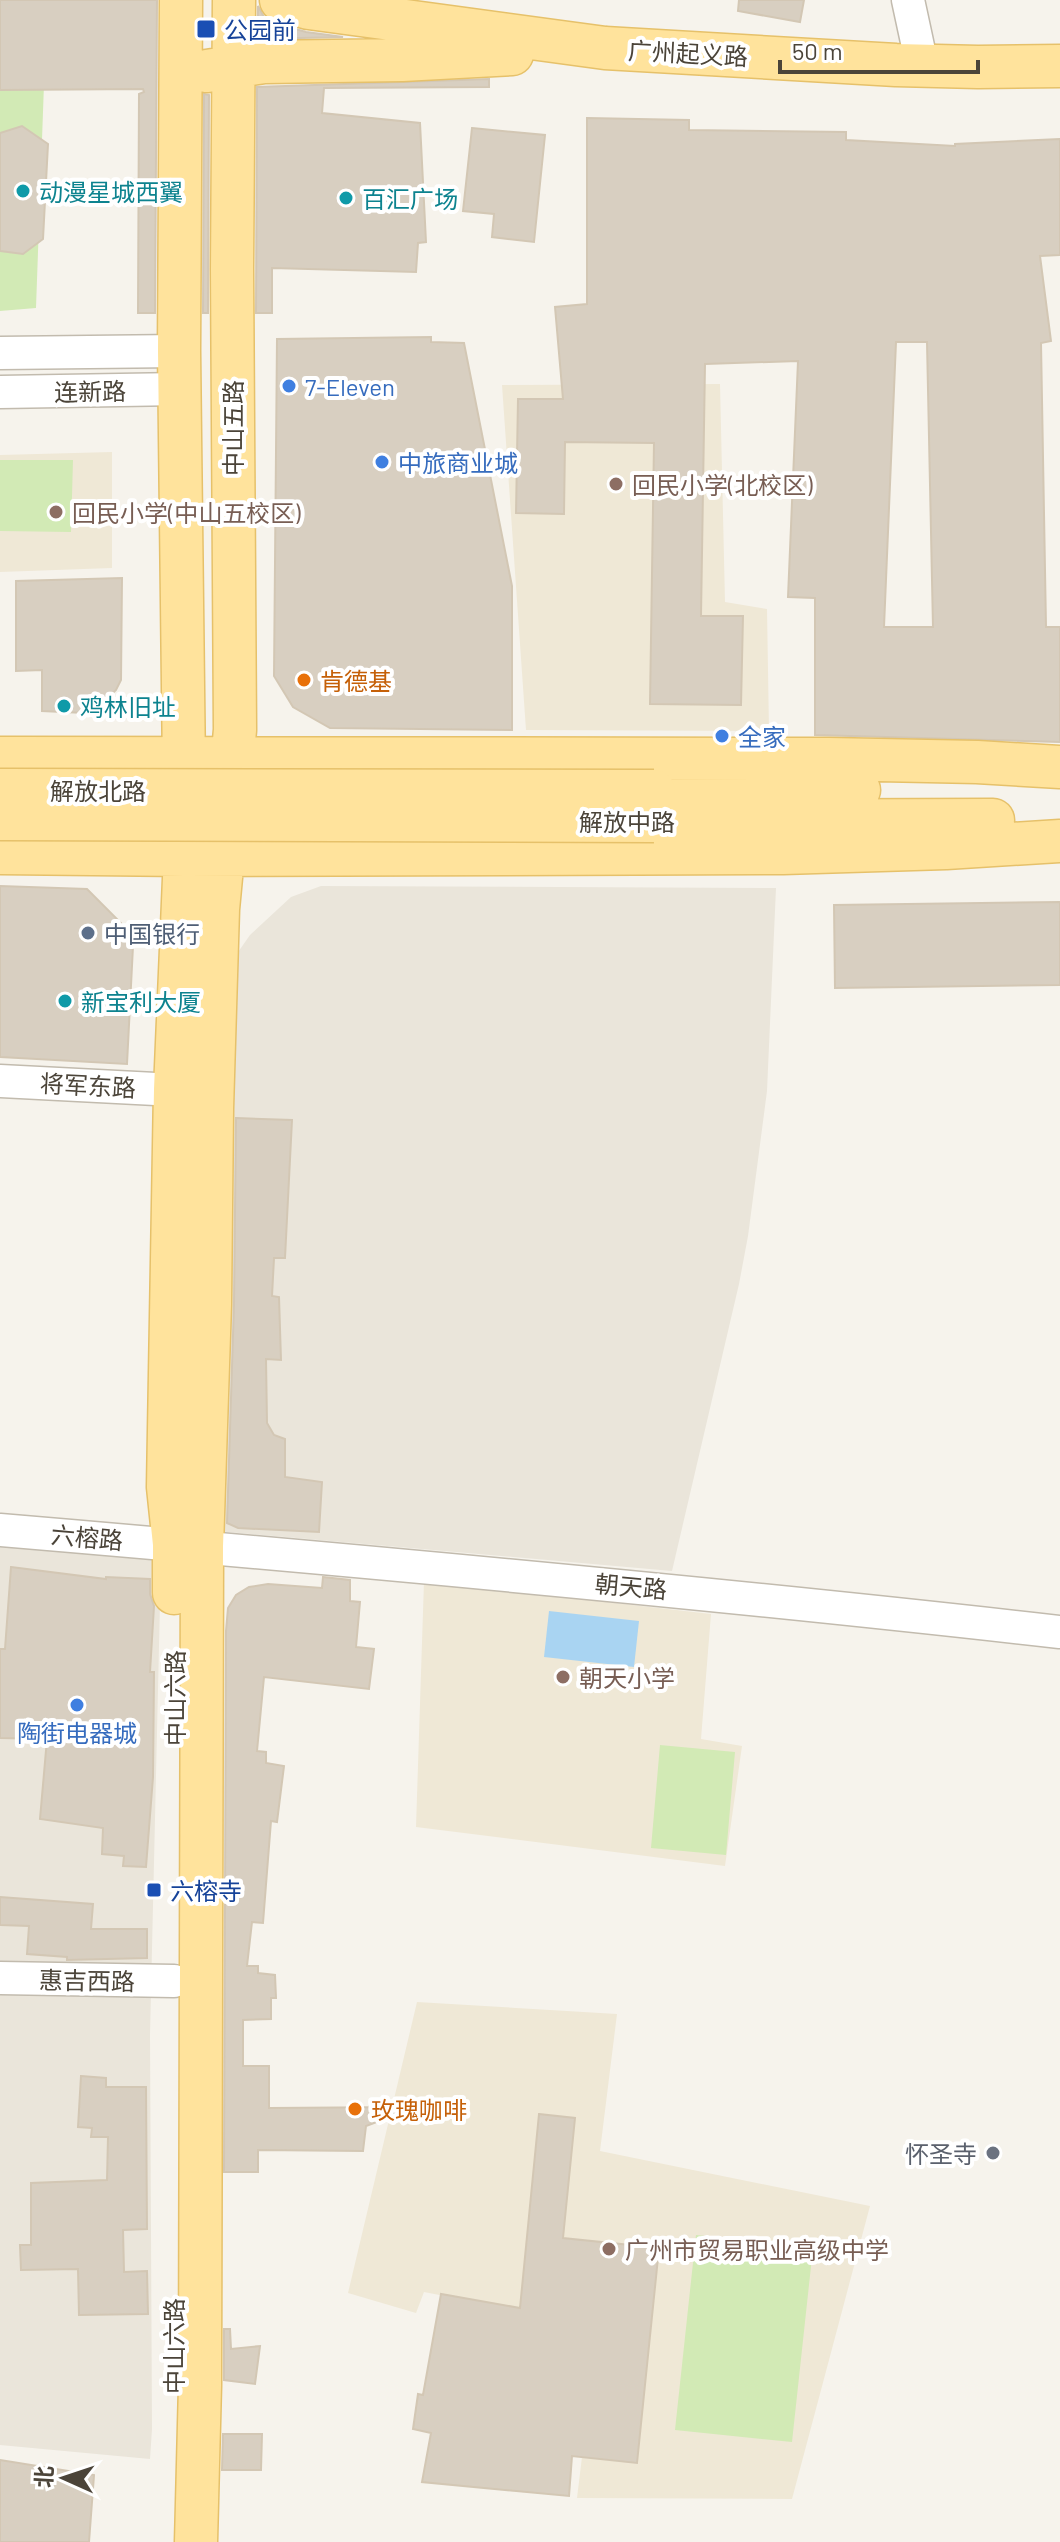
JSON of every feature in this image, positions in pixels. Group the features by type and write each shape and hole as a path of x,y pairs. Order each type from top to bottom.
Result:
{"main road":[{"path":"181,0 180,370 196,816"},
{"name":"中山五路","path":"196,816 233,760 234,0"},
{"name":"广州起义路","path":"281,0 309,8 605,48 922,65 1060,66"},
{"name":"广州起义路","path":"180,87 209,70 234,65 402,60 605,48"},
{"path":"0,758 196,816 783,853 1060,841"},
{"path":"0,853 196,816 233,760 814,759 1060,767"},
{"name":"解放中路","path":"196,816 654,806 1060,784"},
{"name":"解放北路","path":"0,790 196,816"},
{"name":"解放中路","path":"654,806 909,819 1060,822"},
{"name":"解放北路","path":"0,819 196,816"},
{"name":"中山六路","path":"196,816 175,1090 168,1487 188,1545 200,2385 196,2542"},
{"name":"中山六路","path":"168,2542 173,2445 174,1981 188,1545 209,1322 217,940 196,816"}],"street":[{"path":"908,0 922,65"},
{"name":"连新路","path":"0,353 180,370"},
{"name":"连新路","path":"0,392 180,370"},
{"name":"将军东路","path":"0,1081 175,1090"},
{"name":"六榕路","path":"0,1530 188,1545"},
{"name":"朝天路","path":"188,1545 678,1591 1060,1632"},
{"name":"惠吉西路","path":"0,1978 174,1981"}],"shaded area":[{"name":"回民小学(北校区)","path":"720,384 725,602 767,609 769,731 526,730 502,385"},
{"name":"回民小学(中山五校区)","path":"112,452 112,568 0,572 0,455"},
{"path":"321,886 776,888 767,1091 748,1236 672,1571 216,1531 236,955 250,935 291,897"},
{"path":"0,1545 161,1560 150,2035 150,2459 0,2445"},
{"name":"朝天小学","path":"424,1581 711,1614 701,1739 742,1746 725,1866 416,1827"},
{"name":"广州市贸易职业高级中学","path":"417,2002 617,2014 600,2151 870,2206 792,2499 577,2498 598,2326 424,2292 416,2313 348,2293"}],"green space":[{"path":"0,0 47,0 36,308 0,311"},
{"path":"0,460 73,460 71,532 0,531"},
{"path":"660,1745 735,1752 726,1855 651,1848"},
{"path":"696,2235 813,2248 792,2442 675,2430"}],"water":[{"path":"549,1611 639,1621 634,1667 544,1657"}],"building":[{"path":"0,0 157,0 155,313 138,313 139,94 144,92 143,89 0,90"},
{"path":"739,0 804,0 800,22 738,11"},
{"path":"258,6 264,17 274,23 306,32 343,37 258,39"},
{"name":"百汇广场","path":"489,79 489,87 324,88 322,113 420,123 426,242 418,243 416,272 272,268 272,313 256,313 257,87"},
{"path":"204,94 209,95 208,313 203,313"},
{"path":"587,118 689,120 689,130 846,132 846,140 955,146 1060,139 1060,255 1040,256 1051,341 1041,343 1046,627 1060,627 1060,742 815,735 815,598 788,597 798,361 705,364 701,616 743,616 741,705 650,704 654,443 565,442 564,514 516,513 518,399 563,399 555,307 587,304","holes":["896,342 927,342 933,627 884,627"]},
{"name":"动漫星城西翼","path":"22,126 48,144 43,239 23,254 0,251 0,133"},
{"path":"472,128 545,135 534,242 492,237 494,214 463,211"},
{"name":"中旅商业城","path":"431,337 431,342 464,343 512,586 512,730 330,728 293,707 274,676 277,339"},
{"path":"122,578 121,680 116,690 101,705 85,713 42,711 42,670 16,671 16,581"},
{"name":"新宝利大厦","path":"0,886 87,889 121,923 133,946 127,1064 0,1057"},
{"path":"1060,902 1060,985 835,988 834,905"},
{"path":"236,1118 292,1120 285,1258 274,1258 272,1296 279,1297 281,1360 266,1359 267,1423 274,1435 285,1439 285,1477 322,1482 319,1532 238,1528 227,1523"},
{"name":"陶街电器城","path":"11,1567 106,1579 150,1579 154,1606 150,1672 154,1672 153,1777 146,1867 123,1866 124,1856 102,1854 103,1828 40,1819 47,1739 0,1738 0,1649 5,1649"},
{"path":"323,1577 350,1580 350,1601 360,1602 356,1647 374,1649 369,1689 264,1677 257,1751 266,1752 266,1763 284,1766 277,1822 271,1821 263,1923 252,1922 247,1966 258,1966 258,1973 275,1975 276,1998 271,1998 271,2019 243,2020 243,2066 269,2066 269,2108 408,2107 409,2110 366,2126 363,2151 258,2150 258,2172 224,2172 228,1608 236,1595 249,1587 268,1584 322,1588"},
{"path":"0,1897 93,1904 91,1929 147,1929 147,1958 67,1960 67,1957 27,1954 29,1926 0,1925"},
{"path":"81,2076 106,2078 106,2087 146,2087 147,2229 123,2230 124,2272 147,2271 148,2314 79,2315 78,2269 21,2270 20,2245 31,2245 31,2183 107,2180 108,2137 91,2137 92,2128 78,2127"},
{"path":"539,2114 575,2118 563,2238 659,2248 637,2463 572,2456 569,2496 422,2482 431,2433 413,2429 418,2394 423,2395 441,2294 520,2308"},
{"path":"224,2329 230,2329 231,2349 260,2346 255,2384 224,2380"},
{"path":"223,2434 262,2434 261,2470 222,2470"},
{"path":"0,2460 94,2475 89,2542 0,2542"}],"place":[{"name":"公园前","path":"206,29"},
{"name":"动漫星城西翼","path":"23,191"},
{"name":"百汇广场","path":"346,198"},
{"name":"7-Eleven","path":"289,386"},
{"name":"中旅商业城","path":"382,462"},
{"name":"回民小学(北校区)","path":"616,484"},
{"name":"回民小学(中山五校区)","path":"56,512"},
{"name":"肯德基","path":"304,680"},
{"name":"鸡林旧址","path":"64,706"},
{"name":"全家","path":"722,736"},
{"name":"中国银行","path":"88,933"},
{"name":"新宝利大厦","path":"65,1001"},
{"name":"朝天小学","path":"563,1677"},
{"name":"陶街电器城","path":"77,1705"},
{"name":"六榕寺","path":"154,1890"},
{"name":"玫瑰咖啡","path":"355,2109"},
{"name":"怀圣寺","path":"993,2153"},
{"name":"广州市贸易职业高级中学","path":"609,2249"}]}
